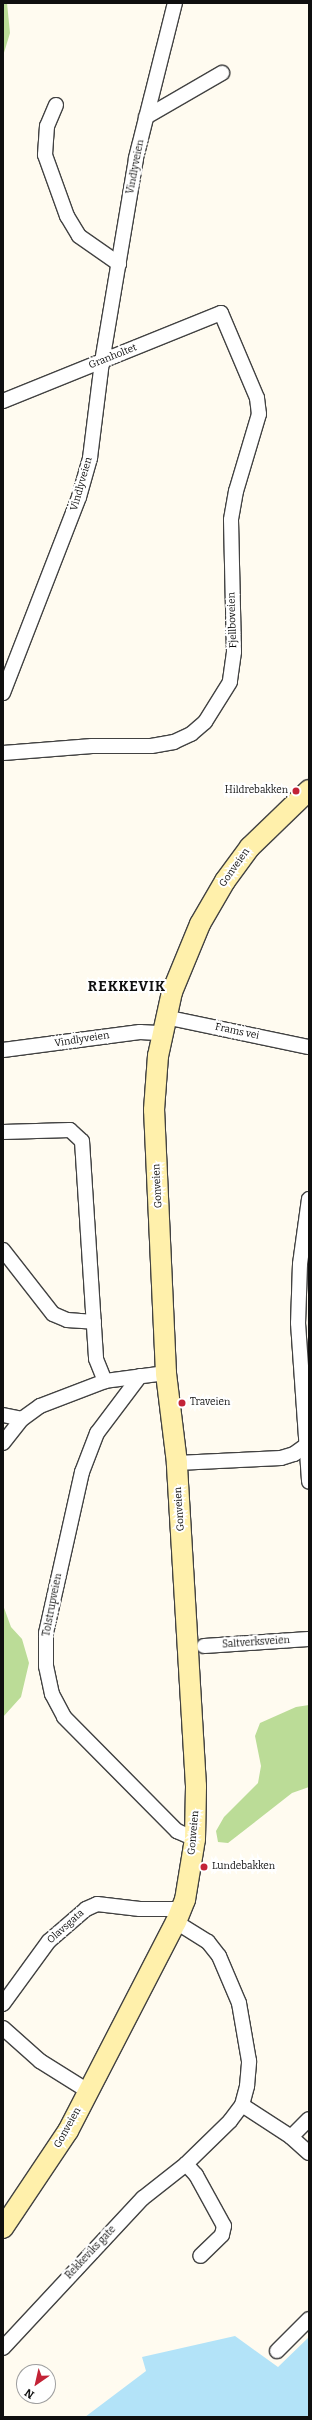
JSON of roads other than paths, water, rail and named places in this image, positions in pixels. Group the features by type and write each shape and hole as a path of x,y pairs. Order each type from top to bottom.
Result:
{"street":[{"name":"Vindlyveien","path":"3,693 79,497 90,458 102,362 136,158 176,3"},
{"path":"146,117 222,73"},
{"path":"56,105 47,126 45,155 67,216 79,236 119,264"},
{"name":"Granholtet","path":"3,401 221,313"},
{"name":"Fjellboveien","path":"3,753 92,746 151,746 174,742 191,734 205,722 230,682 234,652 231,520 236,492 259,414 257,398 221,313"},
{"name":"Gonveien","path":"3,2228 40,2176 88,2091 179,1916 195,1839 196,1786 177,1463 166,1372 154,1110 163,1025 183,960 200,924 225,881 250,847 309,790"},
{"name":"Vindlyveien","path":"3,1050 140,1032 163,1025"},
{"name":"Frams vei","path":"163,1025 309,1047"},
{"path":"3,1132 70,1130 82,1141 96,1359 105,1381"},
{"path":"309,1199 300,1264 298,1323 308,1444 309,1482"},
{"path":"3,1250 53,1314 67,1320 94,1322"},
{"path":"3,1443 22,1419 40,1406 105,1381 166,1372"},
{"name":"Tolstrupveien","path":"140,1376 97,1433 82,1472 46,1633 46,1666 52,1694 64,1717 177,1831 195,1839"},
{"path":"3,1415 22,1419"},
{"path":"177,1463 281,1458 294,1454 308,1444"},
{"name":"Saltverksveien","path":"204,1646 309,1639"},
{"name":"Olavsgata","path":"3,2004 49,1941 86,1909 97,1904 140,1909 179,1916"},
{"name":"Rekkeviks gate","path":"3,2348 143,2198 186,2164 230,2121 242,2105 247,2086 248,2062 239,2003 218,1956 208,1942 179,1916"},
{"path":"3,2028 40,2061 88,2091"},
{"path":"242,2105 291,2137 309,2154"},
{"path":"291,2137 309,2120"},
{"path":"186,2164 196,2175 224,2226 222,2235 200,2256"},
{"path":"277,2351 309,2319"}],"water":[{"path":"235,2336 278,2367 309,2337 309,2417 85,2417 146,2371 142,2357"}],"place":[{"name":"Hildrebakken","path":"296,791"},
{"name":"Traveien","path":"182,1403"},
{"name":"Lundebakken","path":"204,1867"}],"district":[{"name":"REKKEVIK","path":"127,987"}]}
